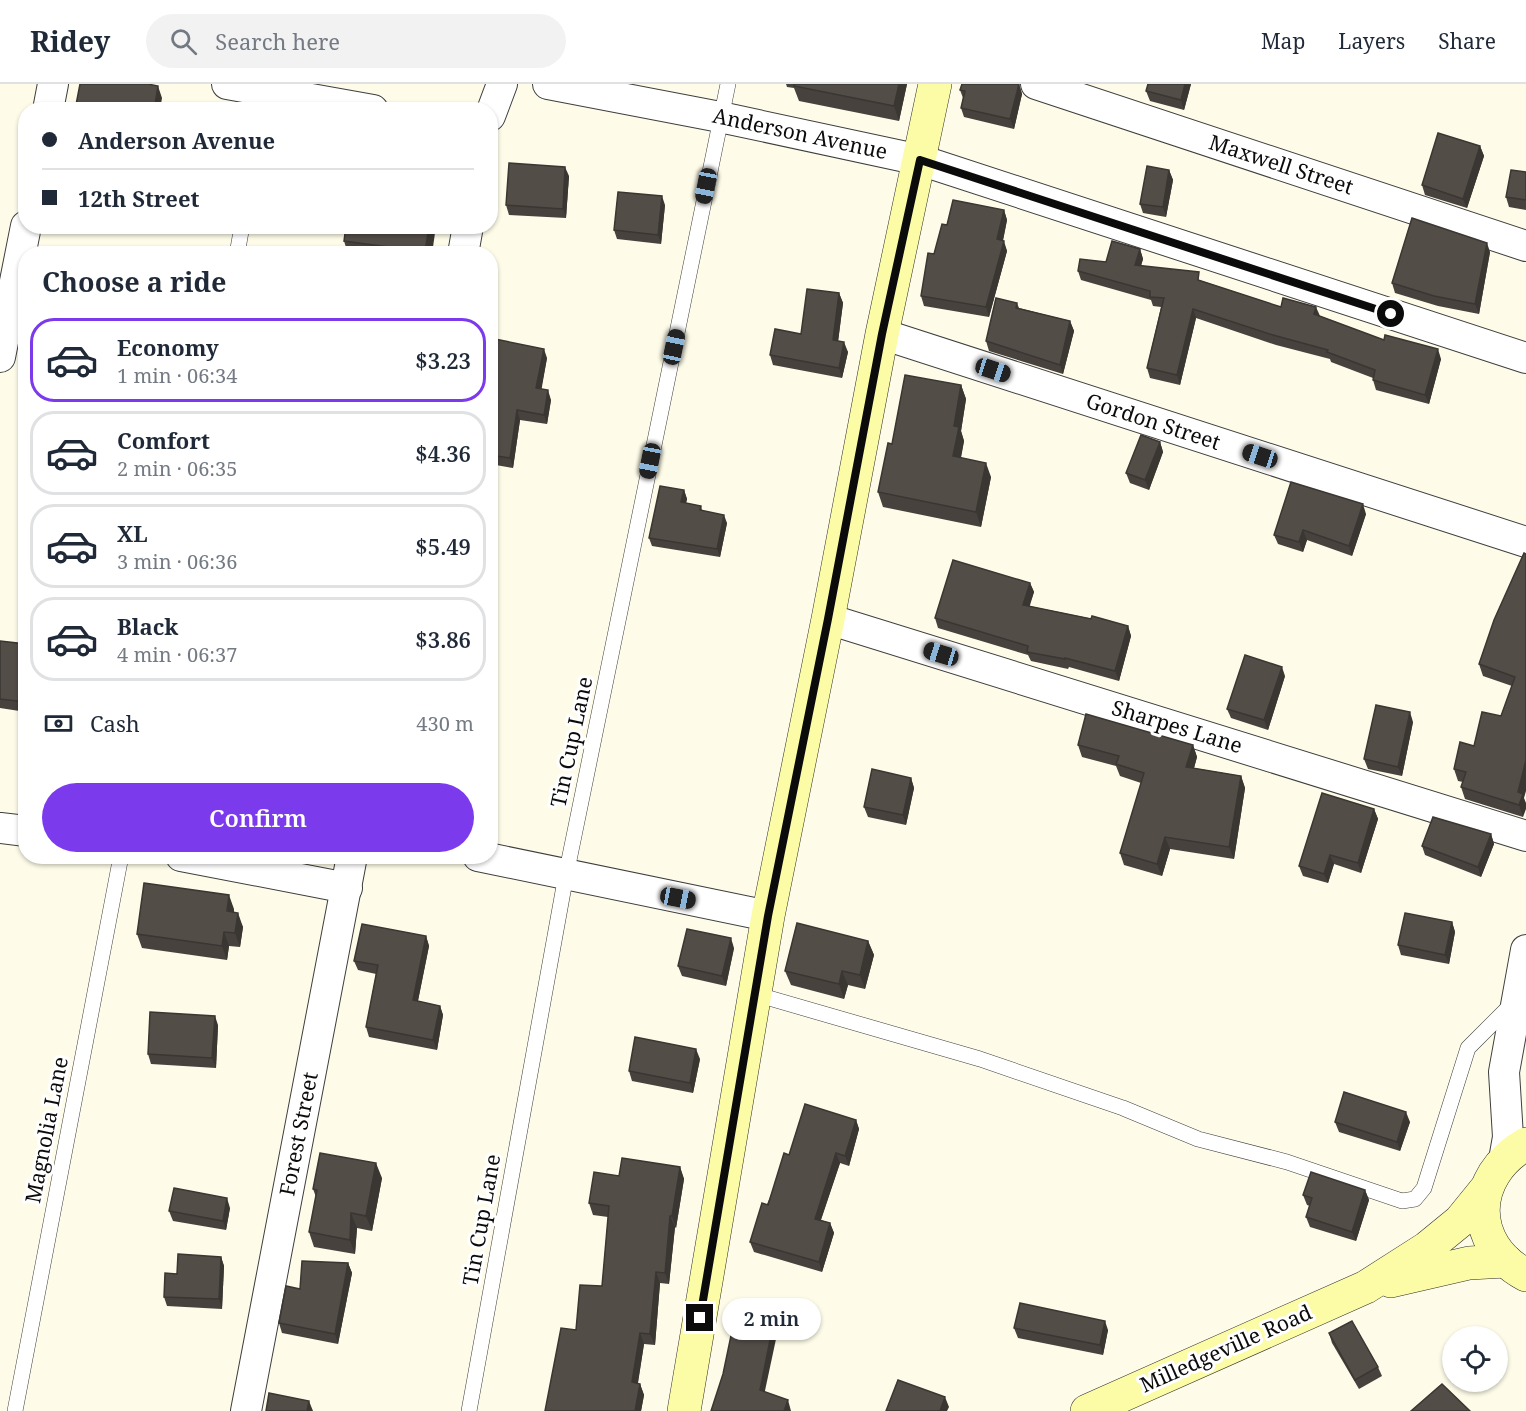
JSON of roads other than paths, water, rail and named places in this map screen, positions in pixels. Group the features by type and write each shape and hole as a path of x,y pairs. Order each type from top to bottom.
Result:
{"street":[{"path":"50,102 53,84"},
{"path":"227,84 267,95 316,102"},
{"path":"495,102 502,84"},
{"name":"Anderson Avenue","path":"548,84 720,117 920,160 1526,358"},
{"path":"684,1411 768,916 882,334 935,84"},
{"name":"Maxwell Street","path":"1036,84 1526,246"},
{"path":"0,357 18,266"},
{"name":"Gordon Street","path":"882,334 1526,542"},
{"name":"Sharpes Lane","path":"828,619 1526,836"},
{"path":"0,828 18,830"},
{"path":"498,860 768,916"},
{"path":"222,864 347,888"},
{"name":"Forest Street","path":"246,1411 351,864"},
{"path":"1515,1152 1508,1137 1504,1072 1526,950"},
{"path":"1511,1035 1526,1068"},
{"name":"Milledgeville Road","path":"1087,1411 1366,1287 1428,1248 1460,1221 1486,1189 1496,1169 1515,1152"},
{"path":"1486,1189 1483,1211 1487,1233 1497,1252 1516,1268"},
{"name":"Milledgeville Road","path":"1366,1287 1469,1263 1516,1268"}],"lane":[{"name":"Tin Cup Lane","path":"469,1411 566,875 728,84"},
{"name":"Magnolia Lane","path":"15,1411 119,864"},
{"path":"755,994 980,1059 1123,1108 1198,1138 1287,1162 1402,1201 1415,1199 1424,1188 1468,1048 1516,999"}]}
